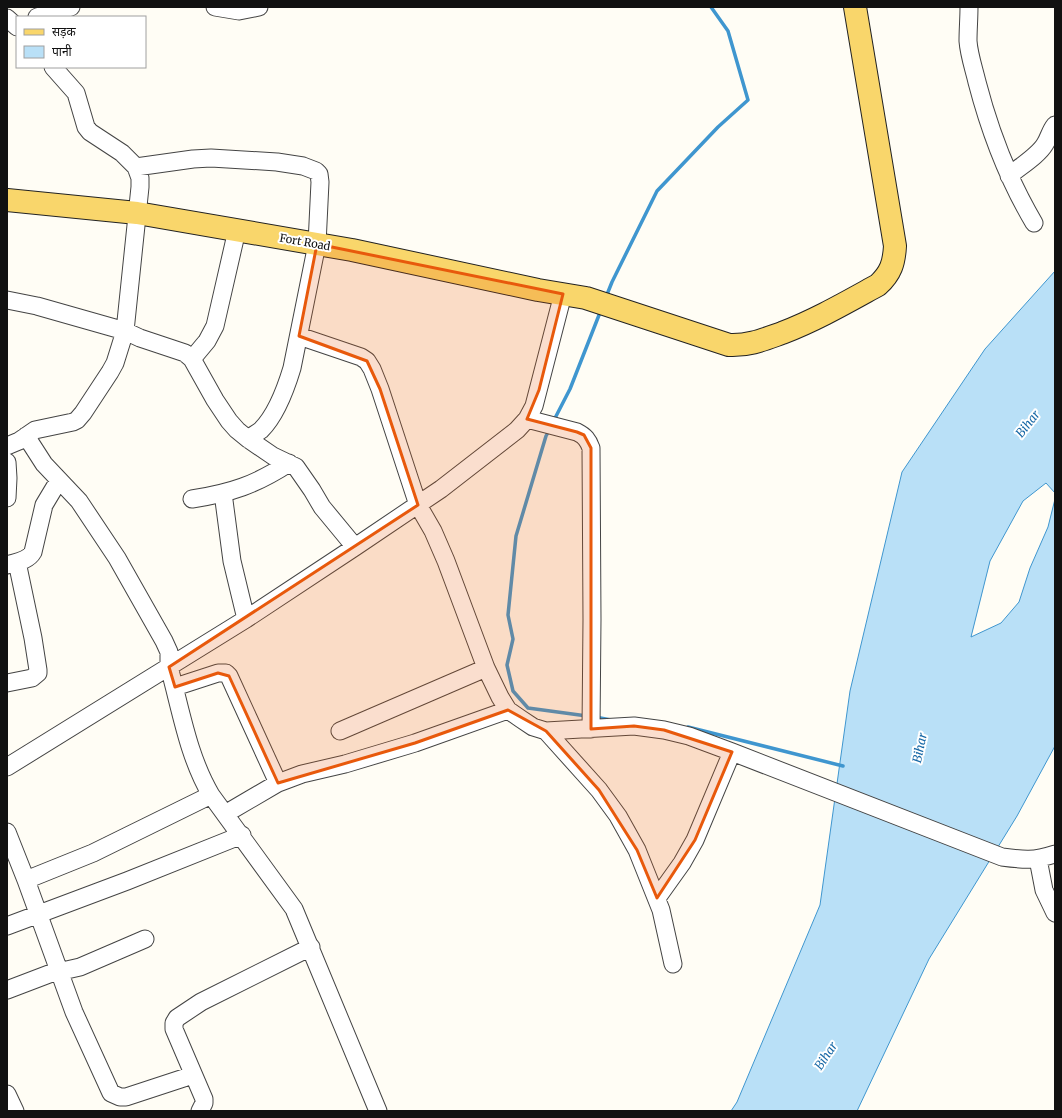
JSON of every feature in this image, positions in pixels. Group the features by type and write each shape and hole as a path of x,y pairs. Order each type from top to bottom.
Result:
{"main road":[{"name":"Fort Road","path":"7,200 137,213 352,250 604,303 729,345 741,346 760,341 807,323 878,285 887,277 894,262 895,246 855,7"}],"street":[{"path":"40,16 71,7"},
{"path":"216,7 239,11 259,7"},
{"path":"969,7 968,40 990,129 1020,200 1034,223"},
{"path":"7,446 14,444 38,430 77,420 115,363 125,331 140,178 136,167 122,153 90,132 84,121 76,93 54,68"},
{"path":"1009,176 1040,150 1045,144 1049,132 1055,125"},
{"path":"136,167 194,159 226,158 303,166 316,170 318,174 320,182 317,244 292,368 286,388 271,417 260,430 248,439"},
{"path":"192,359 207,341 215,326 237,230"},
{"path":"9,760 246,619 441,489 517,430 527,419 534,406 563,294"},
{"path":"7,300 37,306 125,331 145,340 185,353 192,359 215,400 229,421 248,439 273,456 296,467 322,507 355,547"},
{"path":"299,336 354,354 367,361 372,369 418,505 433,531 446,561 486,668 500,698 508,710 533,727 546,731 634,726 664,730 689,736 809,781 1002,857 1022,860 1038,859 1055,854"},
{"path":"527,419 584,435 591,448 591,729"},
{"path":"26,436 44,464 79,501 116,558 167,646 169,652 169,666 193,756 202,778 211,795 294,909 378,1111"},
{"path":"7,462 7,498"},
{"path":"192,499 223,493 252,484 271,475 288,464"},
{"path":"7,683 32,678 38,674 33,638 12,563 28,558 33,552 44,505 59,480"},
{"path":"223,493 232,562 246,619"},
{"path":"340,731 486,668"},
{"path":"175,687 218,673 226,673 229,676 278,783"},
{"path":"225,814 278,783 302,774 345,764 415,743 508,710"},
{"path":"546,731 600,790 618,816 637,850 661,910 673,964"},
{"path":"657,898 682,863 694,840 732,752"},
{"path":"26,880 93,853 211,795"},
{"path":"7,832 26,880 58,971 81,1028 111,1093 120,1098 126,1097 193,1074"},
{"path":"7,926 38,916 242,836"},
{"path":"1038,859 1044,890 1055,913"},
{"path":"7,990 42,976 80,967 145,939"},
{"path":"200,1111 204,1103 204,1099 174,1029 174,1023 177,1018 201,1002 311,947"},
{"path":"7,1094 15,1111"}],"highlighted area":[{"path":"317,244 563,294 539,390 527,419 584,435 591,448 591,729 634,726 664,730 732,752 695,840 657,898 637,850 599,790 546,731 508,710 415,743 278,783 229,676 218,673 175,687 169,667 418,505 380,389 367,361 299,336"}],"water":[{"name":"Bihar","path":"1055,271 1055,493 1046,483 1023,501 990,561 971,637 1001,623 1019,602 1030,568 1048,527 1055,499 1055,746 1017,816 929,959 857,1111 731,1111 737,1102 820,905 850,691 902,472 985,349"}],"waterway":[{"path":"606,297 657,191 718,127 748,100 728,31 711,7"},
{"path":"553,422 570,389 601,310"},
{"path":"550,429 546,436 516,536 508,615 513,639 507,665 513,691 528,708 587,716"},
{"path":"595,717 611,720"},
{"path":"688,727 843,766"}]}
